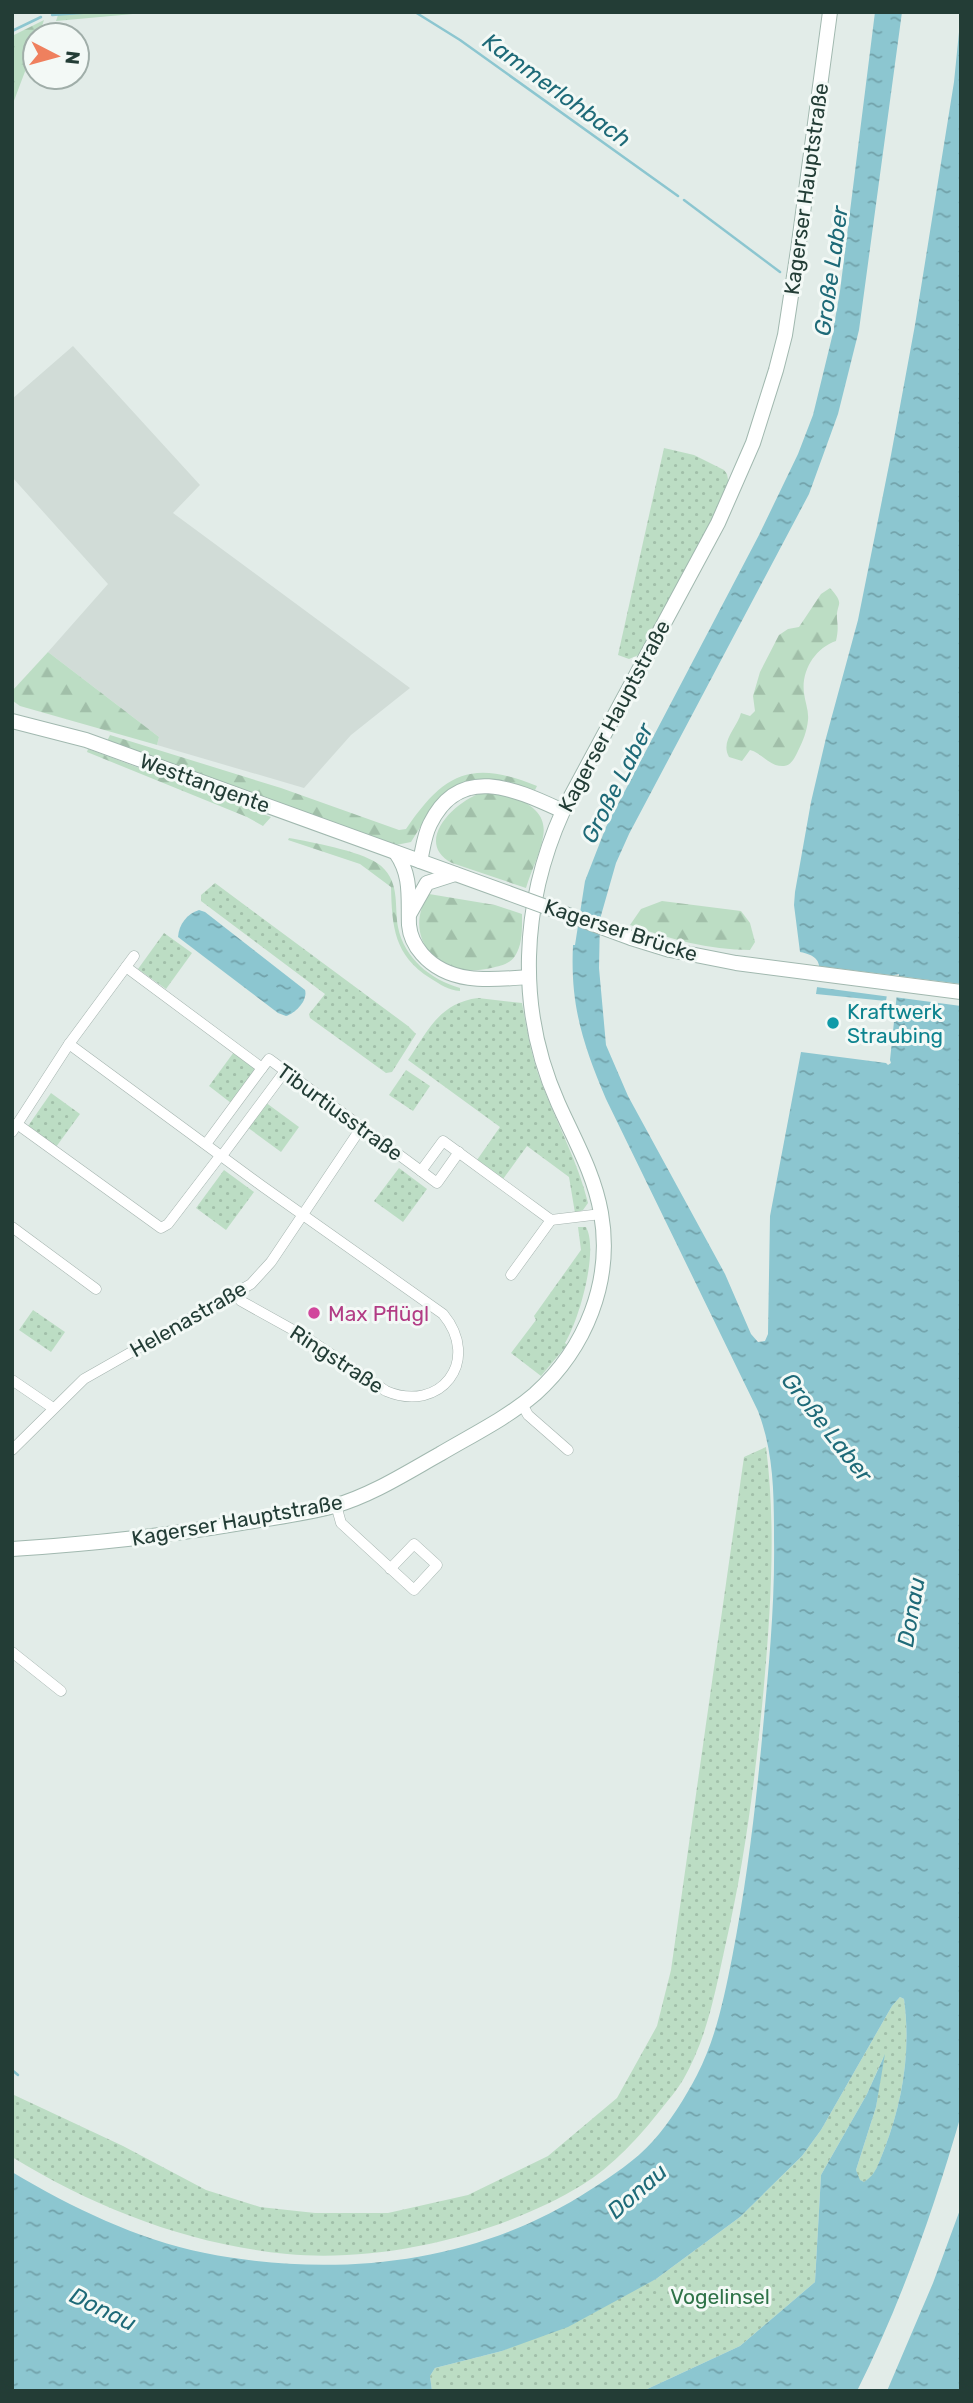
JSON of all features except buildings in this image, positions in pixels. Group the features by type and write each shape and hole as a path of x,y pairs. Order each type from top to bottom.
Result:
{"street":[{"name":"Kagerser Hauptstraße","path":"12,1549 156,1536 336,1506 364,1495 393,1481 522,1404 567,1357 589,1318 603,1261 601,1214 587,1166 546,1072 534,1022 528,977 528,936 535,892 546,852 563,811 718,523 740,477 765,409 785,335 831,12"},
{"name":"Westtangente","path":"12,721 86,740 455,874"},
{"path":"420,861 428,827 435,814 456,794 479,785 508,788 563,811"},
{"path":"396,853 405,866 408,877 407,898 412,938 418,950 438,969 463,978 528,977"},
{"path":"410,912 426,883 455,874"},
{"name":"Kagerser Brücke","path":"455,874 670,950 713,959 961,992"},
{"path":"134,956 69,1044 15,1128 161,1228 168,1224 285,1071"},
{"name":"Tiburtiusstraße","path":"126,967 262,1068 269,1059 437,1183 459,1153 443,1141 421,1171"},
{"name":"Ringstraße","path":"69,1044 220,1156 443,1314 451,1324 459,1349 455,1372 438,1390 425,1395 399,1397 303,1336 241,1301 235,1294"},
{"path":"206,1144 262,1068"},
{"name":"Helenastraße","path":"12,1450 84,1379 235,1294 263,1272 361,1128"},
{"path":"459,1153 551,1220 601,1214"},
{"path":"511,1275 551,1220"},
{"path":"12,1227 96,1289"},
{"path":"12,1380 53,1408"},
{"path":"522,1404 528,1415 568,1450"},
{"path":"336,1506 341,1523 390,1569 414,1590 437,1565 414,1544 390,1569"},
{"path":"12,1651 61,1691"}],"shaded area":[{"path":"73,346 200,485 173,513 410,688 351,735 304,788 157,745 159,737 48,652 108,584 12,477 12,399"}],"green space":[{"path":"59,12 155,12 56,21"},
{"path":"21,32 21,82 12,106 12,36"},
{"path":"664,448 694,455 724,470 729,485 714,520 641,654 629,659 618,655"},
{"path":"830,588 839,601 836,641 822,649 807,669 804,696 808,713 807,724 794,758 789,764 779,766 750,750 742,761 729,757 728,740 741,713 750,716 755,711 753,696 760,672 779,635 788,629 799,627 821,594"},
{"path":"48,652 159,737 157,745 20,706 13,701 13,690"},
{"path":"110,735 281,788 399,830 406,829 433,795 461,776 494,773 537,786 535,790 502,780 469,782 429,813 411,842 396,845 107,741"},
{"path":"88,749 271,817 263,826 87,752"},
{"path":"482,793 514,798 533,808 540,816 543,837 526,888 452,863 441,855 436,845 437,834 450,813 471,797"},
{"path":"289,838 359,855 385,869 393,884 398,927 406,948 420,966 439,979 460,988 460,991 430,978 409,960 402,950 394,927 391,887 360,864 288,840"},
{"path":"215,883 416,1034 392,1072 386,1073 310,1018 309,1014 325,994 201,901 201,895"},
{"path":"429,894 495,905 522,914 521,941 515,956 501,965 471,971 446,965 436,958 422,940 420,929 420,917"},
{"path":"662,901 741,911 750,923 755,942 750,950 704,946 630,925 641,909"},
{"path":"164,933 192,953 166,989 138,969"},
{"path":"478,998 522,1003 539,1077 584,1188 588,1203 583,1210 575,1213 569,1177 527,1146 503,1179 477,1160 500,1127 408,1060 444,1012 465,1001"},
{"path":"234,1052 254,1067 254,1072 231,1103 209,1086"},
{"path":"406,1070 430,1086 413,1111 389,1095"},
{"path":"51,1093 80,1114 56,1147 28,1126"},
{"path":"265,1102 299,1127 281,1152 247,1127"},
{"path":"399,1168 427,1189 403,1222 374,1201"},
{"path":"224,1170 254,1192 226,1230 196,1208"},
{"path":"578,1227 586,1227 589,1238 586,1285 576,1319 565,1343 567,1345 541,1376 511,1353 536,1320 534,1316 581,1250"},
{"path":"33,1310 65,1332 51,1352 19,1330"},
{"path":"766,1447 772,1536 769,1626 753,1784 732,1915 709,2015 691,2064 670,2098 615,2160 582,2185 550,2203 478,2231 400,2249 324,2256 250,2249 179,2233 77,2193 12,2157 12,2094 123,2146 206,2190 260,2207 315,2213 388,2213 468,2195 548,2156 617,2098 657,2026 671,1970 744,1457"},
{"name":"Vogelinsel","path":"900,1997 904,1999 906,2018 904,2076 891,2132 877,2168 864,2182 859,2180 856,2170 876,2107 883,2058 867,2094 821,2175 815,2282 740,2346 643,2391 432,2391 430,2376 435,2368 502,2351 656,2279 740,2217 802,2156 821,2130 892,2006"}],"water":[{"path":"875,12 902,12 859,330 838,414 809,494 616,863 600,919 599,968 606,1045 628,1096 725,1274 751,1334 758,1342 765,1341 768,1334 770,1216 801,1052 888,1065 891,1063 899,974 890,976 886,1001 816,994 818,961 809,954 800,952 794,905 811,802 858,620 891,455 954,82 961,12 961,2115 915,2255 888,2324 857,2391 643,2391 740,2346 815,2282 821,2175 867,2094 885,2054 876,2107 856,2170 860,2180 864,2182 874,2172 891,2132 901,2094 906,2057 906,2018 904,1999 900,1997 892,2006 821,2130 802,2156 740,2217 656,2279 568,2327 502,2351 435,2368 430,2376 432,2391 12,2391 12,2172 105,2221 154,2240 205,2253 305,2265 404,2259 501,2235 546,2215 615,2174 646,2148 665,2126 704,2061 722,2003 737,1929 757,1786 774,1587 772,1474 758,1411 598,1079 576,1006 573,945 585,881 606,827 759,535 798,454 813,415 840,291"},
{"path":"199,910 305,990 305,998 297,1009 286,1016 278,1013 178,937 184,920"},
{"path":"961,2207 961,2391 887,2391 933,2283"}],"pier":[{"path":"819,966 961,984 961,1006 894,997 896,977 893,978 891,997 816,987"}],"waterway":[{"name":"Kammerlohbach","path":"52,15 94,12"},
{"name":"Kammerlohbach","path":"415,12 460,40 678,196"},
{"name":"Kammerlohbach","path":"12,31 41,17"},
{"name":"Kammerlohbach","path":"684,200 780,272"},
{"path":"12,2070 18,2075"}],"place":[{"name":"Kraftwerk Straubing","path":"833,1023"},
{"name":"Max Pflügl","path":"314,1313"}],"water label":[{"name":"Große Laber","path":"831,271"},
{"name":"Große Laber","path":"617,783"},
{"name":"Große Laber","path":"827,1427"},
{"name":"Donau","path":"911,1612"},
{"name":"Donau","path":"637,2191"},
{"name":"Donau","path":"103,2309"}]}
